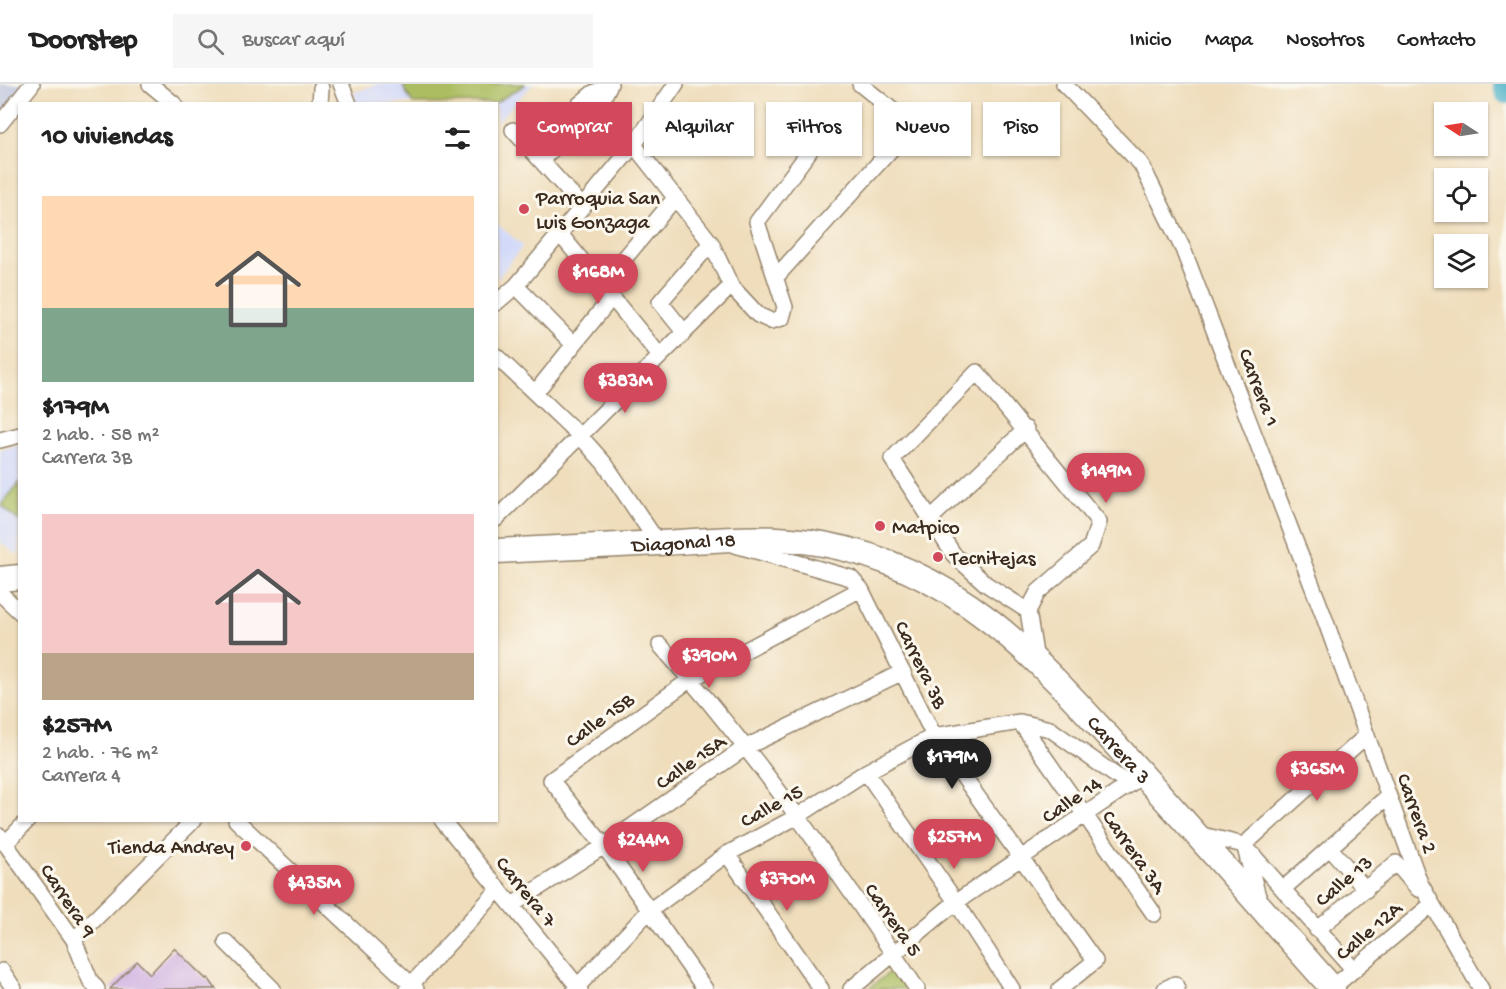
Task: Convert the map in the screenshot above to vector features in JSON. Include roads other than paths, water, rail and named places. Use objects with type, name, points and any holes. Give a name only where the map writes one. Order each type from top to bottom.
[{"type":"main road","name":"Diagonal 18","points":[[498,551],[713,539],[795,540],[870,555]]},
{"type":"main road","name":"Carrera 3","points":[[870,555],[950,591],[995,623],[1036,660],[1136,781],[1196,834],[1333,988]]},
{"type":"main road","points":[[0,579],[18,577]]},
{"type":"street","points":[[22,102],[32,84]]},
{"type":"street","points":[[150,84],[172,102]]},
{"type":"street","points":[[341,84],[347,102]]},
{"type":"street","points":[[498,301],[516,286],[634,145],[675,84]]},
{"type":"street","points":[[776,277],[912,126],[860,84]]},
{"type":"street","name":"Carrera 1","points":[[1064,84],[1141,164],[1183,249],[1367,735]]},
{"type":"street","points":[[606,92],[634,145],[711,243],[731,286],[758,315],[776,322],[782,318],[785,307],[757,222],[806,156]]},
{"type":"street","points":[[582,102],[592,93],[606,92]]},
{"type":"street","points":[[541,160],[606,92]]},
{"type":"street","points":[[0,124],[18,106]]},
{"type":"street","points":[[513,130],[516,133]]},
{"type":"street","points":[[537,156],[583,207]]},
{"type":"street","points":[[603,284],[676,196]]},
{"type":"street","points":[[560,234],[660,356]]},
{"type":"street","points":[[684,332],[660,302],[711,243]]},
{"type":"street","points":[[516,286],[573,344]]},
{"type":"street","points":[[500,510],[580,436],[731,286]]},
{"type":"street","points":[[535,393],[612,297]]},
{"type":"street","points":[[498,358],[580,436],[605,464],[658,543]]},
{"type":"street","points":[[1028,611],[986,584],[954,555],[892,459],[977,372],[1026,429],[1099,522],[1091,546],[1038,592],[1028,611],[1036,660]]},
{"type":"street","points":[[931,518],[1026,429]]},
{"type":"street","points":[[0,440],[18,436]]},
{"type":"street","points":[[713,539],[851,578],[861,589]]},
{"type":"street","name":"Carrera 3B","points":[[861,589],[934,736],[1095,961],[1060,989]]},
{"type":"street","name":"Calle 15B","points":[[604,846],[551,780],[691,680],[861,589]]},
{"type":"street","points":[[0,593],[18,610]]},
{"type":"street","name":"Carrera 5","points":[[660,645],[746,747],[798,816],[917,989]]},
{"type":"street","name":"Calle 15A","points":[[512,905],[604,846],[746,747],[903,672]]},
{"type":"street","points":[[1020,722],[1050,729],[1136,781]]},
{"type":"street","name":"Calle 15","points":[[577,988],[649,911],[727,854],[798,816],[866,772],[934,736],[1020,722]]},
{"type":"street","name":"Carrera 3A","points":[[1020,722],[1154,915]]},
{"type":"street","points":[[1244,845],[1367,735]]},
{"type":"street","name":"Carrera 2","points":[[1367,735],[1388,796],[1431,905]]},
{"type":"street","points":[[866,772],[956,902],[1012,989]]},
{"type":"street","name":"Calle 14","points":[[851,989],[956,902],[1083,814],[1136,781]]},
{"type":"street","name":"Calle 13","points":[[1283,889],[1388,796]]},
{"type":"street","points":[[2,840],[25,822]]},
{"type":"street","points":[[74,940],[192,822]]},
{"type":"street","points":[[238,822],[411,987],[499,889]]},
{"type":"street","name":"Carrera 7","points":[[444,822],[577,988]]},
{"type":"street","points":[[1196,834],[1244,845],[1354,970]]},
{"type":"street","name":"Carrera 9","points":[[2,840],[74,940],[89,986]]},
{"type":"street","points":[[1244,845],[1260,906]]},
{"type":"street","points":[[604,846],[705,989]]},
{"type":"street","points":[[1330,848],[1366,890]]},
{"type":"street","points":[[727,854],[821,989]]},
{"type":"street","name":"Calle 13","points":[[1317,930],[1396,863],[1431,905]]},
{"type":"street","points":[[1431,905],[1481,989]]},
{"type":"street","name":"Calle 12A","points":[[1333,988],[1431,905]]},
{"type":"street","points":[[226,942],[273,989]]},
{"type":"street","points":[[2,971],[14,989]]},
{"type":"waterway","points":[[1503,84],[1506,93]]},
{"type":"place","name":"Parroquia San Luis Gonzaga","points":[[524,209]]},
{"type":"place","name":"Matpico","points":[[880,526]]},
{"type":"place","name":"Tecnitejas","points":[[938,557]]},
{"type":"place","name":"Tienda Andrey","points":[[246,846]]}]
